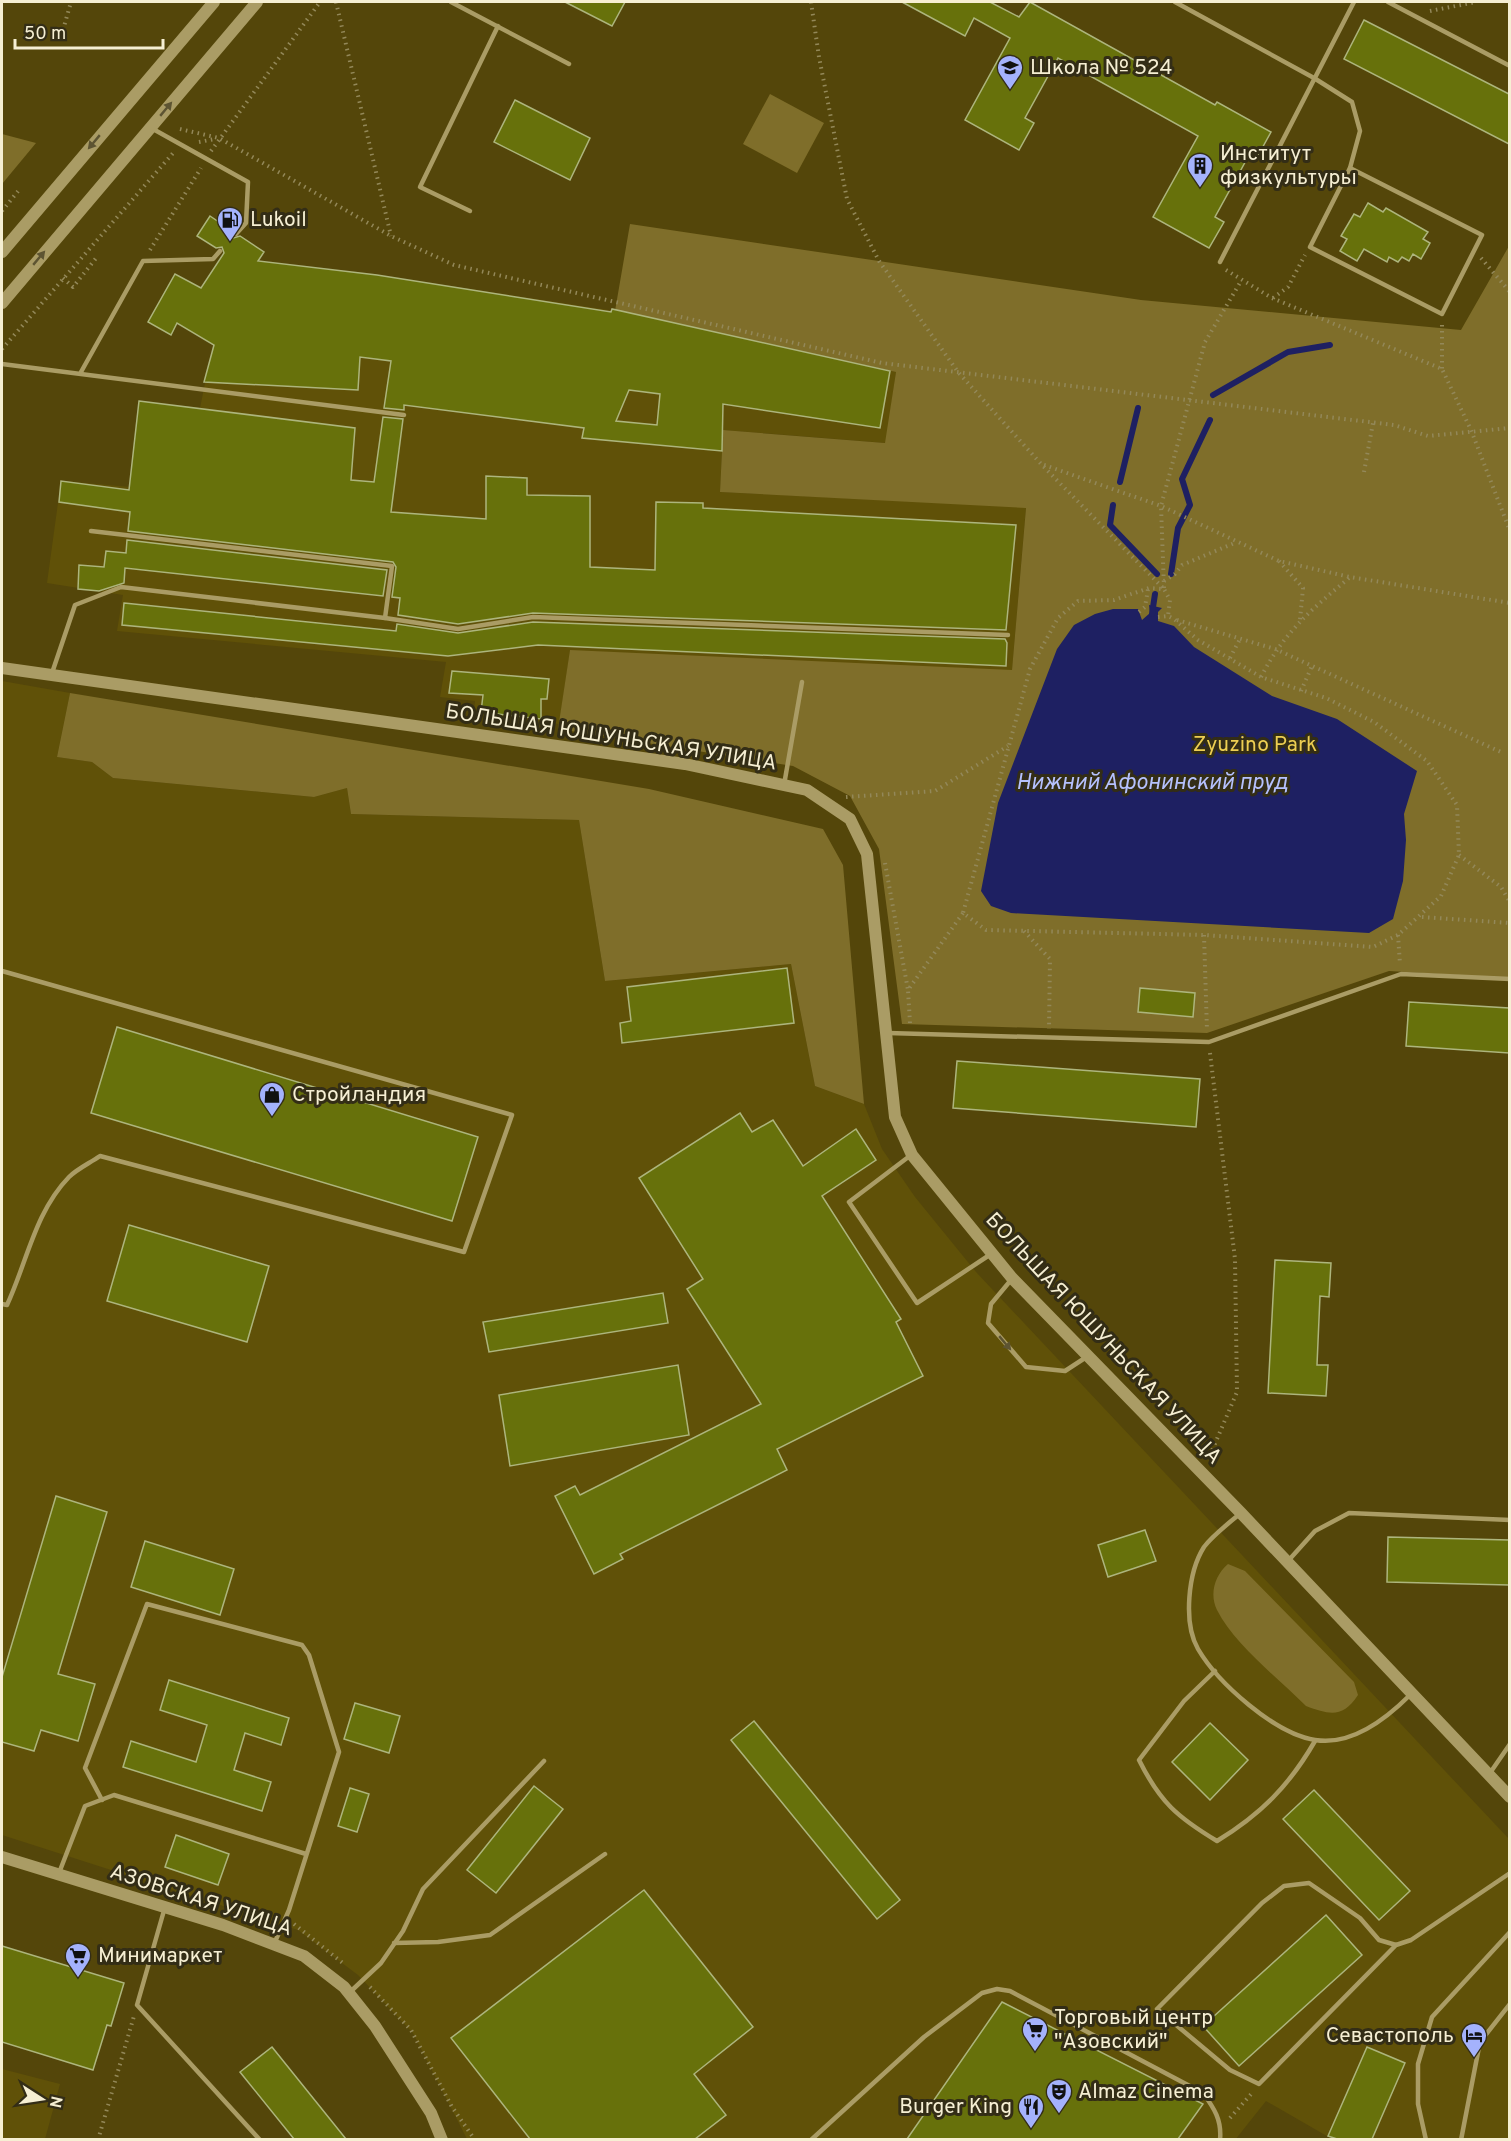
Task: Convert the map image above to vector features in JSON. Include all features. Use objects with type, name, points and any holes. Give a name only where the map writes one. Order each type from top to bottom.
[{"type":"street","points":[[2,252],[214,2]]},
{"type":"street","points":[[2,303],[257,2]]},
{"type":"street","name":"БОЛЬШАЯ ЮШУНЬСКАЯ УЛИЦА","points":[[2,668],[685,765],[807,790],[850,819],[867,854],[896,1117],[912,1155],[1012,1278],[1241,1513],[1410,1695],[1509,1797]]},
{"type":"street","name":"АЗОВСКАЯ УЛИЦА","points":[[2,1857],[165,1907],[304,1956],[349,1993],[375,2026],[431,2113],[442,2139]]},
{"type":"lane","points":[[452,2],[569,64]]},
{"type":"lane","points":[[1175,2],[1314,78],[1352,102],[1360,131],[1350,168],[1310,247],[1442,314],[1482,235],[1350,168]]},
{"type":"lane","points":[[1220,262],[1354,2]]},
{"type":"lane","points":[[1388,2],[1509,66]]},
{"type":"lane","points":[[470,212],[420,187],[498,26]]},
{"type":"lane","points":[[150,127],[248,182],[246,223],[236,234]]},
{"type":"lane","points":[[81,372],[143,261],[213,259],[220,251]]},
{"type":"lane","points":[[2,364],[81,372],[404,415]]},
{"type":"lane","points":[[91,531],[392,566],[385,618]]},
{"type":"lane","points":[[51,675],[75,605],[121,587],[385,618],[458,629],[533,617],[1008,635]]},
{"type":"lane","points":[[784,785],[802,682]]},
{"type":"lane","points":[[2,971],[512,1115],[464,1252],[100,1156],[69,1176],[39,1217],[23,1271],[7,1305],[2,1304]]},
{"type":"lane","points":[[887,1033],[1209,1042],[1401,974],[1509,979]]},
{"type":"lane","points":[[912,1155],[849,1202],[917,1302],[992,1254]]},
{"type":"lane","points":[[1012,1278],[991,1304],[988,1323],[1026,1367],[1065,1371],[1088,1356]]},
{"type":"lane","points":[[1241,1513],[1204,1548],[1189,1588],[1189,1621],[1197,1647],[1215,1671],[1261,1714],[1289,1731],[1315,1741],[1340,1739],[1373,1726],[1394,1712],[1410,1695]]},
{"type":"lane","points":[[1287,1563],[1315,1531],[1349,1513],[1509,1520]]},
{"type":"lane","points":[[102,1800],[85,1768],[147,1604],[302,1644],[309,1655],[339,1752],[289,1910],[274,1944]]},
{"type":"lane","points":[[1215,1671],[1184,1701],[1139,1760],[1155,1791],[1188,1823],[1217,1841],[1249,1821],[1276,1795],[1315,1741]]},
{"type":"lane","points":[[1489,1775],[1509,1743]]},
{"type":"lane","points":[[349,1993],[381,1963],[423,1889],[544,1761]]},
{"type":"lane","points":[[59,1875],[85,1806],[114,1795],[306,1854]]},
{"type":"lane","points":[[394,1943],[438,1942],[490,1935],[605,1854]]},
{"type":"lane","points":[[1396,1945],[1379,1940],[1360,1918],[1309,1883],[1284,1886],[1262,1903],[1157,2009],[1230,2070],[1259,2084],[1396,1945],[1411,1941],[1509,1873]]},
{"type":"lane","points":[[165,1907],[137,2005],[260,2139]]},
{"type":"lane","points":[[1426,2139],[1418,2104],[1418,2064],[1432,2017],[1509,1932]]},
{"type":"lane","points":[[811,2139],[924,2037],[982,1993],[997,1989],[1010,1991],[1203,2093],[1216,2111],[1222,2127],[1220,2139]]},
{"type":"lane","points":[[1461,2139],[1480,2042],[1509,2004]]},
{"type":"path","points":[[63,30],[70,2]]},
{"type":"path","points":[[143,261],[219,138],[320,2]]},
{"type":"path","points":[[336,2],[391,236]]},
{"type":"path","points":[[811,2],[847,199],[879,261],[958,372],[1042,465],[1164,589],[1170,600],[1168,616]]},
{"type":"path","points":[[1413,14],[1476,2]]},
{"type":"path","points":[[179,129],[219,138],[391,236],[454,265],[882,363],[1188,402],[1394,425],[1428,436],[1509,428]]},
{"type":"path","points":[[2,349],[181,144],[219,138]]},
{"type":"path","points":[[2,211],[20,190]]},
{"type":"path","points":[[1272,298],[1288,287],[1310,247]]},
{"type":"path","points":[[1474,250],[1509,292]]},
{"type":"path","points":[[63,278],[73,286],[97,256]]},
{"type":"path","points":[[1220,262],[1241,281],[1272,298],[1442,369]]},
{"type":"path","points":[[1164,589],[1161,506],[1205,342],[1241,281]]},
{"type":"path","points":[[1442,314],[1442,369],[1471,430],[1509,531]]},
{"type":"path","points":[[1364,472],[1373,423]]},
{"type":"path","points":[[1042,465],[1161,506],[1279,561],[1350,577],[1509,603]]},
{"type":"path","points":[[1164,581],[1175,574],[1182,565],[1238,542]]},
{"type":"path","points":[[1279,561],[1303,588],[1299,620]]},
{"type":"path","points":[[1261,677],[1275,649],[1299,620],[1350,577]]},
{"type":"path","points":[[911,1035],[908,990],[963,913],[1030,669],[1058,618],[1078,601],[1114,600],[1149,588],[1164,589]]},
{"type":"path","points":[[1139,612],[1145,607],[1149,588]]},
{"type":"path","points":[[1158,617],[1168,616],[1275,649],[1502,752]]},
{"type":"path","points":[[963,913],[986,930],[1204,935],[1374,947],[1398,935],[1421,917],[1441,896],[1459,855],[1457,805],[1427,761],[1374,722],[1326,698],[1261,677],[1198,640],[1174,619]]},
{"type":"path","points":[[1230,658],[1240,639]]},
{"type":"path","points":[[1301,691],[1312,666]]},
{"type":"path","points":[[846,797],[935,791],[1009,745]]},
{"type":"path","points":[[1459,855],[1501,887],[1509,902]]},
{"type":"path","points":[[1421,917],[1509,923]]},
{"type":"path","points":[[1024,931],[1050,959],[1048,1038]]},
{"type":"path","points":[[1204,935],[1204,1014],[1235,1259],[1237,1392],[1211,1453]]},
{"type":"path","points":[[1398,935],[1401,974]]},
{"type":"path","points":[[98,2139],[137,2005]]},
{"type":"path","points":[[1222,2127],[1259,2084]]},
{"type":"shaded area","points":[[276,263],[377,275],[615,311],[896,372],[886,443],[723,430],[720,492],[1026,507],[1012,671],[570,651],[559,724],[474,715],[475,701],[440,697],[446,662],[117,631],[123,595],[47,583],[61,481],[131,487],[139,401],[200,408],[211,354]]},
{"type":"shaded area","points":[[2,681],[70,693],[57,757],[92,762],[113,778],[314,797],[347,788],[351,814],[579,820],[605,981],[791,964],[815,1086],[864,1104],[882,1149],[915,1197],[976,1272],[1509,1839],[1509,2139],[1332,2139],[1266,2101],[1235,2140],[467,2139],[413,2033],[358,1975],[298,1930],[2,1835]]},
{"type":"shaded area","points":[[2,2069],[60,2084],[45,2139],[2,2139]]},
{"type":"green space","points":[[770,94],[824,123],[797,173],[743,144]]},
{"type":"green space","points":[[2,134],[36,143],[2,184]]},
{"type":"green space","name":"Zyuzino Park","points":[[630,224],[1141,300],[1461,330],[1509,246],[1509,978],[1389,971],[1207,1033],[902,1024],[879,849],[850,796],[793,766],[558,729],[570,650],[1012,670],[1026,508],[720,492],[723,430],[885,443],[896,372],[615,311]]},
{"type":"green space","points":[[70,693],[649,789],[823,829],[843,865],[864,1104],[815,1086],[791,964],[605,981],[579,820],[351,814],[347,788],[314,797],[113,778],[92,762],[57,757]]},
{"type":"green space","points":[[1228,1564],[1245,1571],[1354,1682],[1358,1695],[1347,1708],[1329,1713],[1306,1706],[1235,1636],[1217,1610],[1214,1598],[1217,1579]]},
{"type":"water","name":"Нижний Афонинский пруд","points":[[1149,605],[1162,608],[1158,612],[1158,621],[1174,626],[1194,647],[1272,696],[1337,719],[1417,771],[1404,814],[1406,840],[1403,881],[1393,919],[1369,933],[1011,913],[991,906],[981,891],[998,803],[1057,649],[1074,625],[1095,614],[1113,609],[1138,609],[1142,620],[1150,613]]},
{"type":"building","points":[[565,2],[625,2],[612,26]]},
{"type":"building","points":[[902,2],[990,2],[1019,17],[1030,2],[1215,105],[1217,102],[1271,132],[1255,161],[1248,157],[1215,217],[1224,222],[1209,248],[1153,217],[1198,136],[1058,58],[1025,118],[1034,123],[1019,150],[965,120],[1010,38],[974,18],[965,36]]},
{"type":"building","points":[[1364,20],[1509,94],[1509,144],[1344,59]]},
{"type":"building","points":[[515,100],[590,138],[570,180],[494,142]]},
{"type":"building","points":[[1368,203],[1383,212],[1386,208],[1428,232],[1423,239],[1430,243],[1421,259],[1413,254],[1409,261],[1402,257],[1398,262],[1389,257],[1387,262],[1364,249],[1357,261],[1340,251],[1347,239],[1341,236],[1354,214],[1360,217]]},
{"type":"building","points":[[210,216],[232,231],[233,238],[240,236],[264,252],[258,261],[377,275],[611,312],[612,309],[890,371],[880,428],[723,404],[722,451],[582,438],[584,428],[404,405],[404,410],[384,408],[391,361],[360,357],[358,390],[204,382],[214,345],[177,323],[171,335],[148,322],[175,274],[201,288],[224,253],[222,247],[216,248],[197,236]],"holes":[[[629,390],[660,394],[657,425],[616,421]]]},
{"type":"building","points":[[139,401],[355,428],[351,480],[374,482],[383,417],[403,419],[391,512],[486,519],[486,476],[527,478],[527,495],[590,496],[590,567],[655,570],[656,502],[703,503],[703,508],[1016,525],[1006,630],[533,613],[458,624],[398,615],[400,598],[392,597],[396,567],[393,562],[128,531],[130,512],[59,502],[61,481],[129,490]]},
{"type":"building","points":[[127,540],[387,570],[383,596],[125,568],[124,583],[99,591],[78,589],[79,565],[104,567],[106,551],[126,553]]},
{"type":"building","points":[[124,603],[396,631],[397,624],[458,633],[533,622],[1005,639],[1007,643],[1006,666],[538,645],[448,656],[122,625]]},
{"type":"building","points":[[452,671],[549,679],[547,699],[541,699],[541,719],[481,712],[483,695],[449,693]]},
{"type":"building","points":[[787,968],[794,1023],[622,1043],[620,1023],[631,1021],[627,987]]},
{"type":"building","points":[[1140,988],[1195,993],[1193,1017],[1138,1012]]},
{"type":"building","points":[[1409,1002],[1509,1008],[1509,1053],[1406,1046]]},
{"type":"building","points":[[117,1027],[478,1137],[452,1221],[91,1113]]},
{"type":"building","points":[[957,1061],[1200,1079],[1196,1127],[953,1108]]},
{"type":"building","points":[[740,1113],[752,1132],[773,1120],[803,1166],[856,1129],[876,1160],[822,1196],[901,1319],[896,1322],[923,1376],[777,1449],[787,1470],[620,1554],[623,1559],[594,1574],[555,1496],[575,1486],[580,1495],[761,1404],[687,1289],[703,1279],[639,1178]]},
{"type":"building","points":[[129,1225],[269,1266],[247,1342],[107,1301]]},
{"type":"building","points":[[1275,1260],[1331,1263],[1329,1297],[1320,1296],[1317,1365],[1328,1365],[1326,1396],[1268,1393]]},
{"type":"building","points":[[663,1293],[668,1323],[489,1352],[483,1322]]},
{"type":"building","points":[[678,1365],[689,1435],[510,1466],[499,1395]]},
{"type":"building","points":[[56,1496],[107,1512],[58,1674],[95,1684],[78,1741],[41,1730],[34,1751],[2,1742],[2,1677]]},
{"type":"building","points":[[1145,1530],[1156,1561],[1108,1577],[1098,1545]]},
{"type":"building","points":[[1388,1537],[1509,1540],[1509,1585],[1387,1582]]},
{"type":"building","points":[[145,1541],[234,1569],[220,1615],[131,1587]]},
{"type":"building","points":[[169,1680],[289,1718],[281,1745],[245,1733],[234,1770],[271,1782],[262,1811],[123,1767],[131,1741],[196,1762],[207,1725],[160,1710]]},
{"type":"building","points":[[355,1703],[400,1716],[389,1753],[344,1739]]},
{"type":"building","points":[[754,1721],[900,1900],[877,1919],[731,1740]]},
{"type":"building","points":[[1210,1723],[1248,1760],[1210,1800],[1172,1762]]},
{"type":"building","points":[[534,1786],[563,1809],[496,1893],[467,1870]]},
{"type":"building","points":[[350,1788],[369,1794],[357,1832],[338,1826]]},
{"type":"building","points":[[1314,1790],[1410,1891],[1379,1920],[1283,1819]]},
{"type":"building","points":[[176,1835],[229,1854],[218,1885],[165,1867]]},
{"type":"building","points":[[644,1890],[753,2027],[694,2074],[726,2115],[695,2139],[530,2139],[451,2038]]},
{"type":"building","points":[[1326,1915],[1362,1955],[1239,2066],[1203,2026]]},
{"type":"building","points":[[2,1946],[124,1983],[111,2026],[107,2025],[93,2070],[2,2042]]},
{"type":"building","name":"Торговый центр \"Азовский\"","points":[[1002,2002],[1203,2104],[1178,2139],[907,2139]]},
{"type":"building","points":[[272,2047],[346,2139],[294,2139],[240,2072]]},
{"type":"building","points":[[1367,2047],[1405,2063],[1372,2139],[1337,2139],[1328,2136]]},
{"type":"waterway","points":[[1213,395],[1288,352],[1330,345]]},
{"type":"waterway","points":[[1120,482],[1138,408]]},
{"type":"waterway","points":[[1171,574],[1178,528],[1190,505],[1182,479],[1210,420]]},
{"type":"waterway","points":[[1113,505],[1110,525],[1157,574]]},
{"type":"waterway","points":[[1152,614],[1155,594]]},
{"type":"place","name":"Школа № 524","points":[[1010,91]]},
{"type":"place","name":"Институт физкультуры","points":[[1200,189]]},
{"type":"place","name":"Lukoil","points":[[230,243]]},
{"type":"place","name":"Стройландия","points":[[272,1118]]},
{"type":"place","name":"Минимаркет","points":[[78,1979]]},
{"type":"place","name":"Торговый центр \"Азовский\"","points":[[1035,2053]]},
{"type":"place","name":"Севастополь","points":[[1474,2059]]},
{"type":"place","name":"Almaz Cinema","points":[[1059,2115]]},
{"type":"place","name":"Burger King","points":[[1031,2130]]}]
